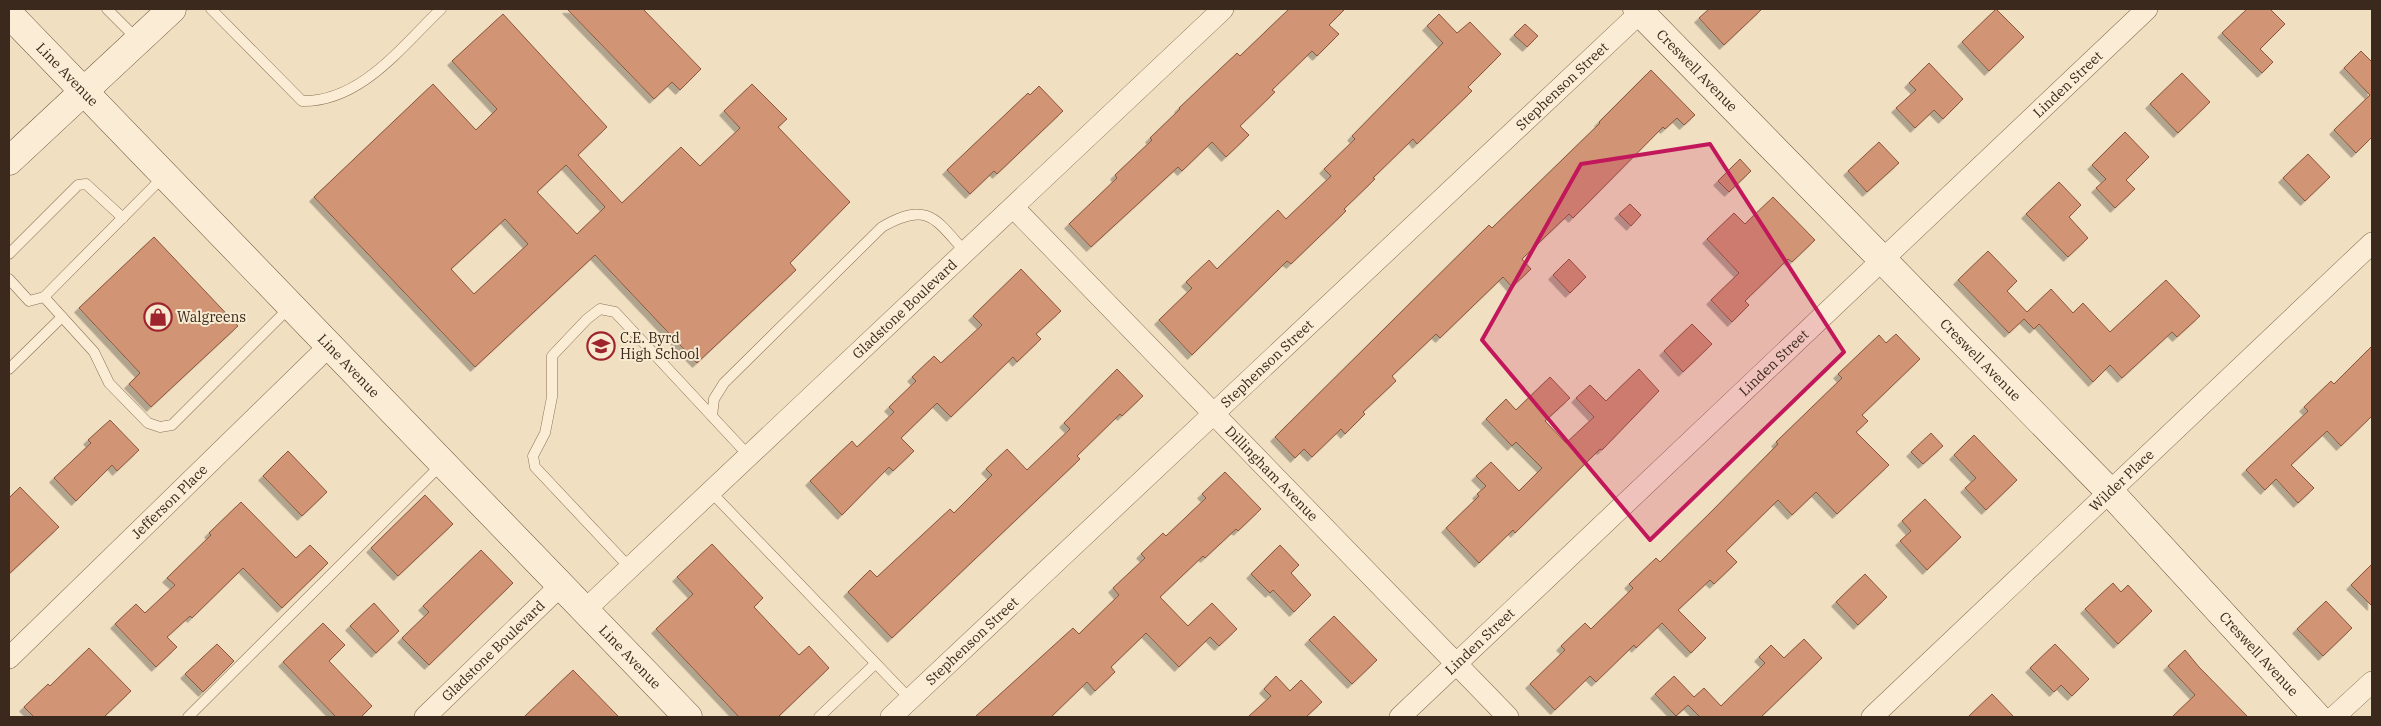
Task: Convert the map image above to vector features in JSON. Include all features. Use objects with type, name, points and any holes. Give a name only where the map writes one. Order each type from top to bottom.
[{"type":"main road","points":[[9,161],[172,9]]},
{"type":"main road","name":"Creswell Avenue","points":[[1640,10],[2110,492],[2317,717]]},
{"type":"main road","name":"Line Avenue","points":[[15,16],[83,91],[290,307],[688,717]]},
{"type":"street","name":"Gladstone Boulevard","points":[[585,610],[1014,208],[1223,9]]},
{"type":"street","name":"Linden Street","points":[[1400,717],[2148,9]]},
{"type":"street","name":"Stephenson Street","points":[[891,717],[1640,10]]},
{"type":"street","name":"Dillingham Avenue","points":[[1014,208],[1508,717]]},
{"type":"street","name":"Wilder Place","points":[[1872,717],[2372,243]]},
{"type":"street","name":"Jefferson Place","points":[[9,658],[329,346]]},
{"type":"street","name":"Gladstone Boulevard","points":[[425,717],[561,586]]},
{"type":"street","points":[[2334,717],[2372,682]]},
{"type":"lane","points":[[107,9],[138,40]]},
{"type":"lane","points":[[211,9],[302,101],[320,102],[369,79],[441,9]]},
{"type":"lane","points":[[9,279],[29,301],[44,297],[164,175]]},
{"type":"lane","points":[[9,254],[78,185],[86,184],[123,218]]},
{"type":"lane","points":[[712,416],[714,399],[724,383],[882,227],[899,218],[919,213],[936,219],[966,253]]},
{"type":"lane","points":[[44,297],[94,352],[109,383],[148,423],[160,427],[172,425],[290,307]]},
{"type":"lane","points":[[630,568],[535,467],[533,456],[545,433],[552,397],[552,356],[587,319],[600,309],[614,312],[749,456]]},
{"type":"lane","points":[[9,369],[62,317]]},
{"type":"lane","points":[[188,717],[443,464]]},
{"type":"lane","points":[[711,492],[910,699]]},
{"type":"lane","points":[[819,717],[875,664]]},
{"type":"highlighted area","points":[[1710,144],[1844,352],[1650,540],[1482,340],[1581,164]]},
{"type":"building","points":[[567,9],[643,9],[701,69],[680,90],[672,82],[654,99]]},
{"type":"building","points":[[1289,9],[1345,9],[1329,25],[1339,34],[1317,56],[1312,51],[1272,90],[1275,92],[1240,126],[1249,135],[1226,157],[1212,142],[1182,171],[1178,167],[1091,247],[1069,224],[1117,178],[1115,175],[1152,140],[1150,138],[1179,108],[1237,53],[1240,56]]},
{"type":"building","points":[[1709,9],[1762,9],[1724,45],[1699,18]]},
{"type":"building","points":[[1996,9],[2024,37],[1989,71],[1962,42]]},
{"type":"building","points":[[2247,9],[2270,9],[2285,24],[2260,49],[2273,62],[2262,73],[2222,33]]},
{"type":"building","points":[[503,14],[607,127],[578,155],[622,203],[681,147],[700,166],[740,128],[724,111],[752,84],[787,119],[778,127],[850,202],[790,263],[796,270],[697,363],[595,255],[475,367],[314,197],[433,84],[476,130],[497,109],[452,61]],"holes":[[[566,165],[605,207],[577,234],[537,192]],[[505,219],[528,244],[474,294],[451,269]]]},
{"type":"building","points":[[1439,14],[1457,33],[1470,22],[1501,54],[1468,87],[1472,91],[1417,144],[1413,139],[1344,209],[1346,211],[1291,264],[1287,261],[1192,355],[1159,320],[1192,288],[1186,282],[1209,260],[1217,269],[1278,210],[1286,219],[1331,176],[1324,169],[1355,139],[1352,136],[1443,43],[1427,26]]},
{"type":"building","points":[[1525,24],[1538,36],[1527,47],[1514,35]]},
{"type":"building","points":[[2361,51],[2372,62],[2372,137],[2356,153],[2334,130],[2370,95],[2344,68]]},
{"type":"building","points":[[1929,63],[1963,99],[1943,119],[1934,110],[1915,128],[1896,108],[1916,90],[1909,83]]},
{"type":"building","points":[[1651,70],[1695,115],[1684,125],[1677,118],[1665,129],[1663,127],[1573,218],[1569,214],[1522,259],[1531,269],[1512,287],[1503,277],[1440,338],[1436,334],[1392,376],[1396,381],[1363,412],[1365,414],[1345,434],[1341,429],[1312,457],[1304,449],[1295,458],[1275,437],[1489,225],[1492,228],[1600,123]]},
{"type":"building","points":[[2182,73],[2210,102],[2178,133],[2150,104]]},
{"type":"building","points":[[1039,86],[1063,111],[997,174],[994,171],[970,194],[947,170],[1028,93],[1030,95]]},
{"type":"building","points":[[2125,132],[2149,157],[2126,180],[2135,189],[2115,208],[2096,188],[2106,179],[2092,165]]},
{"type":"building","points":[[1879,142],[1899,163],[1867,192],[1848,171]]},
{"type":"building","points":[[2308,154],[2330,177],[2305,201],[2283,178]]},
{"type":"building","points":[[1740,159],[1751,171],[1729,192],[1718,181]]},
{"type":"building","points":[[2059,182],[2081,205],[2069,217],[2088,238],[2068,257],[2026,214]]},
{"type":"building","points":[[1773,197],[1815,240],[1792,262],[1788,259],[1745,301],[1749,305],[1732,322],[1711,300],[1739,273],[1707,239],[1734,213],[1745,224]]},
{"type":"building","points":[[1630,204],[1641,215],[1631,226],[1619,214]]},
{"type":"building","name":"Walgreens","points":[[154,237],[238,326],[151,407],[129,384],[140,373],[79,308]]},
{"type":"building","points":[[1988,251],[2017,281],[2007,291],[2027,312],[2051,289],[2073,313],[2083,303],[2110,332],[2166,280],[2200,316],[2177,337],[2172,332],[2122,378],[2110,365],[2093,382],[2039,324],[2034,329],[2024,319],[2009,333],[1958,280]]},
{"type":"building","points":[[1569,259],[1586,277],[1570,293],[1553,275]]},
{"type":"building","points":[[1021,269],[1061,311],[1036,334],[1041,339],[1017,362],[1013,357],[951,417],[937,403],[901,438],[914,451],[893,471],[889,467],[842,515],[810,481],[852,441],[857,447],[894,412],[889,407],[916,381],[912,377],[934,356],[941,363],[982,325],[973,316]]},
{"type":"building","points":[[1692,324],[1712,344],[1683,372],[1664,351]]},
{"type":"building","points":[[1896,334],[1920,359],[1862,415],[1868,421],[1856,432],[1889,465],[1837,514],[1816,492],[1792,515],[1778,500],[1726,551],[1737,562],[1714,584],[1710,580],[1678,610],[1706,638],[1691,653],[1662,623],[1636,648],[1634,645],[1596,682],[1590,676],[1555,710],[1530,684],[1565,650],[1561,646],[1585,623],[1591,629],[1633,588],[1629,584],[1656,558],[1660,562],[1778,444],[1776,442],[1842,378],[1838,374],[1879,335],[1886,343]]},
{"type":"building","points":[[2372,346],[2372,416],[2341,446],[2327,431],[2291,465],[2314,488],[2298,503],[2276,479],[2265,490],[2246,470],[2308,411],[2304,407],[2331,381],[2334,384]]},
{"type":"building","points":[[1117,369],[1143,396],[1122,416],[1120,414],[1077,456],[1080,459],[892,638],[848,592],[870,570],[877,577],[950,509],[954,513],[992,475],[986,469],[1007,449],[1027,470],[1070,429],[1064,423]]},
{"type":"building","points":[[1639,369],[1659,391],[1602,450],[1600,449],[1515,533],[1513,530],[1479,563],[1446,528],[1479,496],[1477,494],[1486,486],[1476,476],[1491,462],[1519,491],[1542,468],[1516,442],[1512,446],[1486,419],[1506,399],[1516,410],[1550,377],[1570,398],[1545,421],[1566,443],[1594,417],[1576,398],[1590,385],[1606,401]]},
{"type":"building","points":[[110,420],[139,450],[117,471],[112,465],[76,501],[54,478],[91,443],[88,440]]},
{"type":"building","points":[[1931,433],[1943,446],[1923,464],[1911,452]]},
{"type":"building","points":[[1974,435],[2017,480],[1986,510],[1965,488],[1976,478],[1954,455]]},
{"type":"building","points":[[288,451],[327,492],[302,516],[263,476]]},
{"type":"building","points":[[1225,472],[1261,509],[1205,558],[1203,556],[1160,597],[1188,626],[1212,603],[1237,629],[1219,646],[1210,637],[1179,667],[1146,633],[1111,667],[1115,672],[1095,691],[1087,682],[1051,717],[975,717],[1073,628],[1079,634],[1119,595],[1113,588],[1145,558],[1141,554],[1163,533],[1166,536],[1206,498],[1202,494]]},
{"type":"building","points":[[20,487],[59,527],[9,574],[9,498]]},
{"type":"building","points":[[425,495],[453,524],[398,576],[371,548]]},
{"type":"building","points":[[1925,499],[1961,537],[1927,570],[1900,541],[1911,531],[1902,521]]},
{"type":"building","points":[[241,502],[296,558],[310,545],[328,563],[282,608],[243,568],[192,618],[190,616],[167,637],[177,647],[156,667],[115,624],[136,604],[145,613],[175,585],[167,578],[211,535],[209,533]]},
{"type":"building","points":[[712,544],[763,598],[754,607],[799,655],[809,646],[829,668],[778,717],[739,717],[656,629],[693,594],[677,577]]},
{"type":"building","points":[[1280,545],[1299,565],[1291,573],[1311,595],[1294,612],[1273,590],[1270,593],[1251,574]]},
{"type":"building","points":[[481,550],[513,583],[429,665],[402,638],[429,612],[423,606]]},
{"type":"building","points":[[2372,564],[2372,606],[2351,585]]},
{"type":"building","points":[[1865,574],[1887,597],[1858,625],[1836,602]]},
{"type":"building","points":[[2113,583],[2121,592],[2128,585],[2152,611],[2118,644],[2085,609]]},
{"type":"building","points":[[2326,601],[2352,628],[2323,656],[2297,629]]},
{"type":"building","points":[[374,603],[399,631],[376,653],[350,626]]},
{"type":"building","points":[[1334,616],[1377,660],[1352,684],[1309,640]]},
{"type":"building","points":[[323,623],[345,645],[329,661],[372,706],[361,717],[336,717],[283,662]]},
{"type":"building","points":[[1804,639],[1822,658],[1761,717],[1700,717],[1688,705],[1676,716],[1655,694],[1674,676],[1694,697],[1704,688],[1721,706],[1765,663],[1759,657],[1771,645],[1784,658]]},
{"type":"building","points":[[217,644],[234,661],[203,692],[185,674]]},
{"type":"building","points":[[2055,644],[2089,679],[2072,696],[2061,685],[2054,692],[2030,668]]},
{"type":"building","points":[[89,648],[131,691],[104,717],[34,717],[24,707],[48,684],[50,686]]},
{"type":"building","points":[[2185,650],[2248,717],[2172,717],[2195,695],[2168,666]]},
{"type":"building","points":[[573,670],[619,717],[524,717]]},
{"type":"building","points":[[1276,676],[1290,691],[1301,680],[1322,702],[1306,717],[1248,717],[1271,696],[1264,689]]},
{"type":"building","points":[[1992,694],[2014,717],[1968,717]]},
{"type":"place","name":"Walgreens","points":[[158,317]]},
{"type":"place","name":"C.E. Byrd High School","points":[[601,346]]}]
